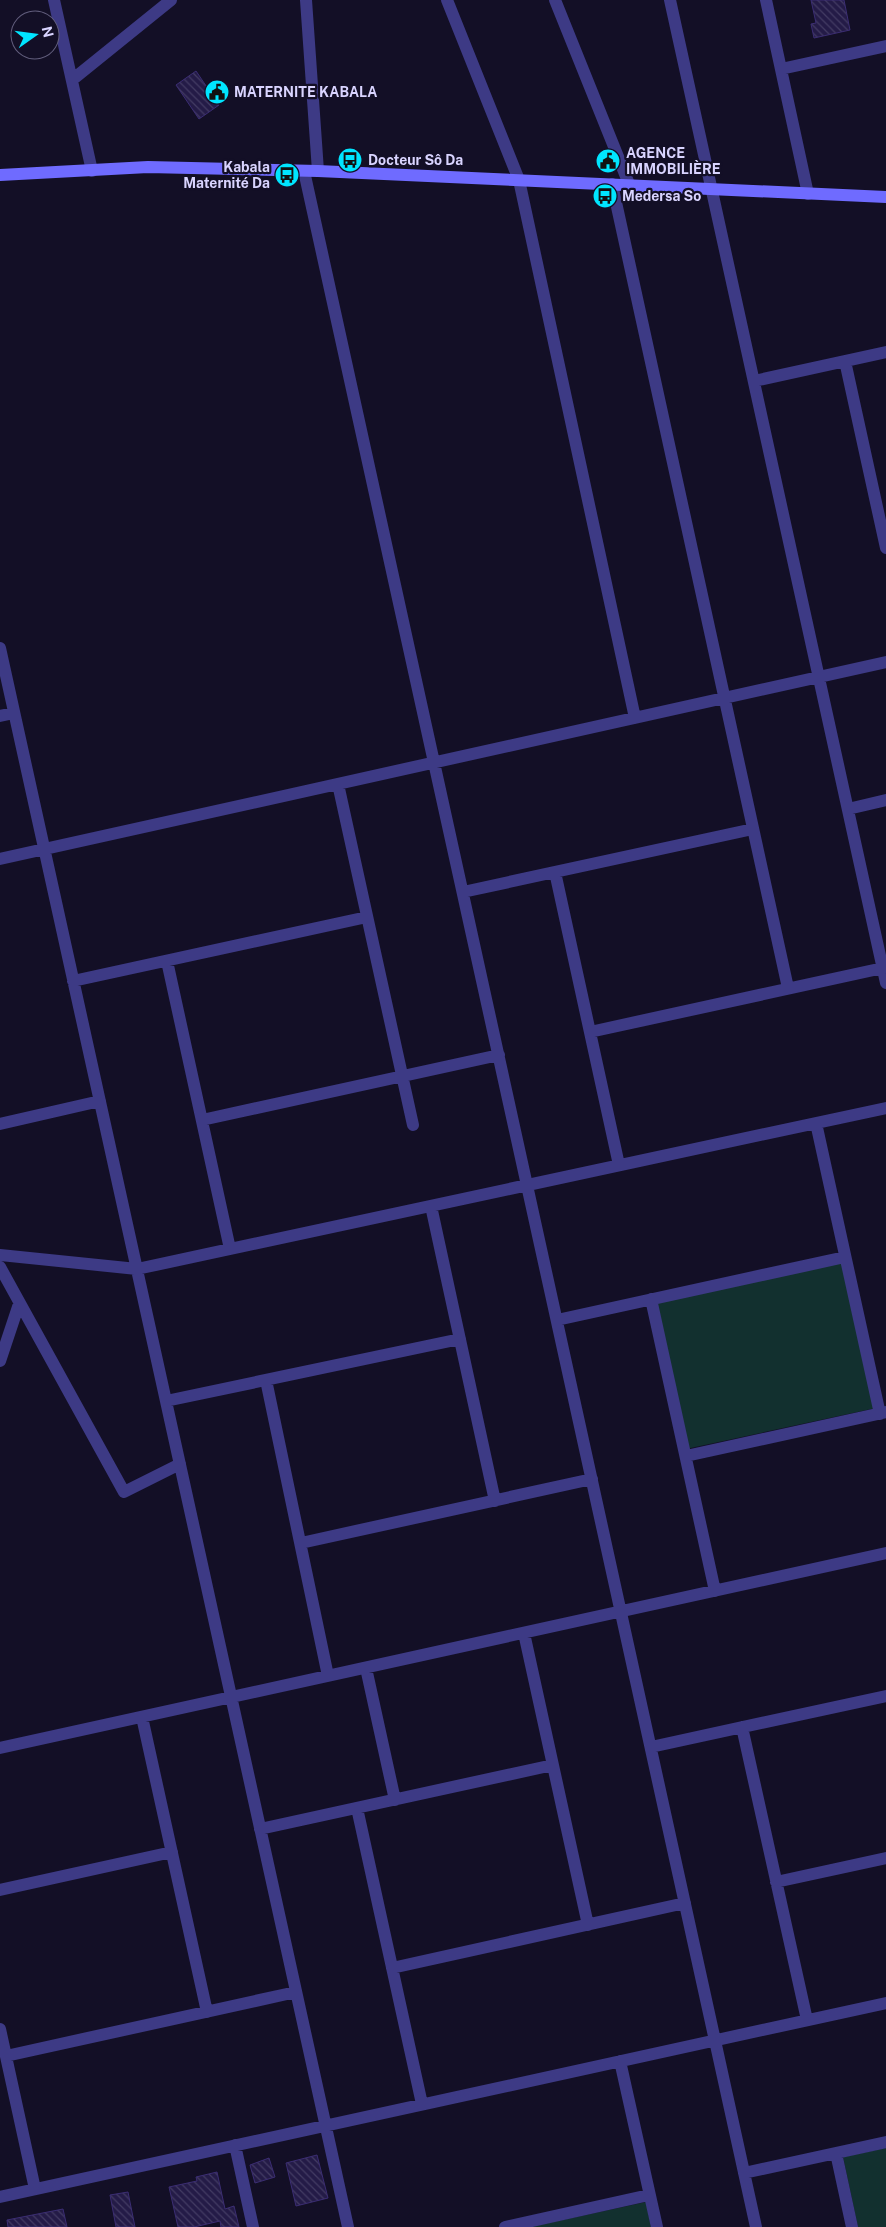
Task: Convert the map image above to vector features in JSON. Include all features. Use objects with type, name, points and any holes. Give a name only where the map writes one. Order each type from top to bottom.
[{"type":"main road","points":[[0,174],[148,167],[318,171],[629,184],[712,190],[886,196]]},
{"type":"street","points":[[54,0],[92,171]]},
{"type":"street","points":[[72,80],[170,0]]},
{"type":"street","points":[[306,0],[318,171]]},
{"type":"street","points":[[447,0],[519,180],[635,718]]},
{"type":"street","points":[[555,0],[629,184]]},
{"type":"street","points":[[670,0],[886,983]]},
{"type":"street","points":[[766,0],[808,194]]},
{"type":"street","points":[[781,69],[886,46]]},
{"type":"street","points":[[304,171],[756,2227]]},
{"type":"street","points":[[612,184],[788,988]]},
{"type":"street","points":[[754,381],[886,352]]},
{"type":"street","points":[[845,361],[883,521],[886,548]]},
{"type":"street","points":[[0,648],[348,2227]]},
{"type":"street","points":[[0,859],[886,662]]},
{"type":"street","points":[[0,716],[14,713]]},
{"type":"street","points":[[338,784],[413,1125]]},
{"type":"street","points":[[848,809],[886,800]]},
{"type":"street","points":[[463,892],[753,828]]},
{"type":"street","points":[[555,872],[619,1166]]},
{"type":"street","points":[[73,981],[367,917]]},
{"type":"street","points":[[167,961],[230,1249]]},
{"type":"street","points":[[590,1032],[883,968]]},
{"type":"street","points":[[202,1120],[499,1055]]},
{"type":"street","points":[[0,1124],[100,1101]]},
{"type":"street","points":[[0,1255],[137,1269],[886,1108]]},
{"type":"street","points":[[686,1456],[883,1413],[845,1257],[816,1123]]},
{"type":"street","points":[[431,1206],[495,1500]]},
{"type":"street","points":[[557,1320],[845,1257]]},
{"type":"street","points":[[0,1267],[124,1492],[180,1464]]},
{"type":"street","points":[[651,1299],[715,1591]]},
{"type":"street","points":[[0,1361],[19,1304]]},
{"type":"street","points":[[166,1401],[460,1339]]},
{"type":"street","points":[[266,1380],[328,1676]]},
{"type":"street","points":[[300,1543],[592,1479]]},
{"type":"street","points":[[0,1748],[886,1553]]},
{"type":"street","points":[[524,1633],[588,1925]]},
{"type":"street","points":[[366,1668],[394,1800]]},
{"type":"street","points":[[651,1747],[886,1696]]},
{"type":"street","points":[[142,1717],[207,2012]]},
{"type":"street","points":[[742,1727],[807,2020]]},
{"type":"street","points":[[260,1829],[553,1765]]},
{"type":"street","points":[[356,1808],[422,2104]]},
{"type":"street","points":[[0,1890],[172,1852]]},
{"type":"street","points":[[776,1882],[886,1858]]},
{"type":"street","points":[[392,1968],[685,1903]]},
{"type":"street","points":[[6,2056],[296,1992]]},
{"type":"street","points":[[0,2197],[886,2003]]},
{"type":"street","points":[[0,2029],[35,2189]]},
{"type":"street","points":[[620,2061],[657,2227]]},
{"type":"street","points":[[744,2173],[886,2142]]},
{"type":"street","points":[[235,2145],[253,2227]]},
{"type":"street","points":[[836,2153],[852,2227]]},
{"type":"street","points":[[505,2227],[650,2195]]},
{"type":"green space","points":[[844,1262],[876,1408],[686,1449],[654,1304]]},
{"type":"green space","points":[[886,2148],[886,2227],[858,2227],[843,2157]]},
{"type":"green space","points":[[646,2202],[651,2227],[530,2227]]},
{"type":"building","points":[[811,0],[844,0],[850,30],[814,38],[811,24],[816,23]]},
{"type":"building","points":[[196,71],[219,105],[199,119],[176,85]]},
{"type":"building","points":[[317,2155],[328,2198],[296,2206],[286,2163]]},
{"type":"building","points":[[269,2158],[275,2177],[255,2183],[250,2165]]},
{"type":"building","points":[[217,2172],[225,2209],[234,2206],[239,2227],[221,2227],[220,2221],[194,2227],[178,2227],[169,2187],[197,2181],[196,2177]]},
{"type":"building","points":[[128,2192],[135,2227],[116,2227],[110,2195]]},
{"type":"building","points":[[63,2209],[67,2227],[8,2227],[7,2220]]},
{"type":"place","name":"MATERNITE KABALA","points":[[217,92]]},
{"type":"place","name":"Docteur Sô Da","points":[[350,160]]},
{"type":"place","name":"AGENCE IMMOBILIÈRE","points":[[608,161]]},
{"type":"place","name":"Kabala Maternité Da","points":[[287,175]]},
{"type":"place","name":"Medersa So","points":[[605,196]]}]
